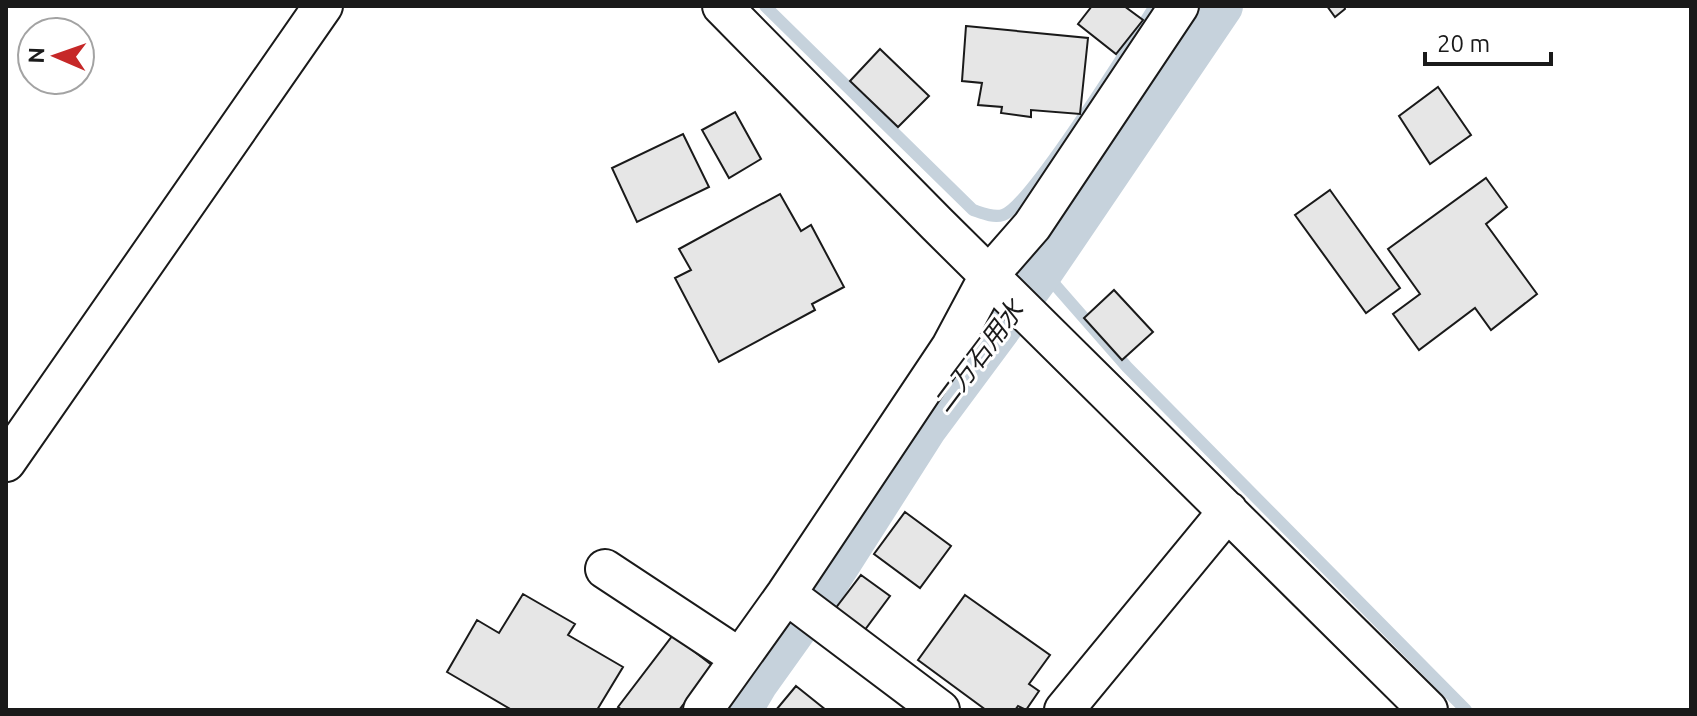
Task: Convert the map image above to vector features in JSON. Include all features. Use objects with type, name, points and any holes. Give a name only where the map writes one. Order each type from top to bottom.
[{"type":"street","points":[[6,462],[323,6]]},
{"type":"street","points":[[722,6],[926,213],[1428,710]]},
{"type":"street","points":[[703,710],[786,594],[951,347],[990,274],[1032,226],[1179,6]]},
{"type":"street","points":[[1064,710],[1228,511]]},
{"type":"street","points":[[605,569],[740,658]]},
{"type":"street","points":[[786,594],[940,710]]},
{"type":"building","points":[[1092,6],[1124,6],[1143,20],[1116,54],[1078,24]]},
{"type":"building","points":[[1327,6],[1344,6],[1345,9],[1335,17]]},
{"type":"building","points":[[966,26],[1088,38],[1080,114],[1031,110],[1031,117],[1001,113],[1002,107],[978,105],[982,83],[962,81]]},
{"type":"building","points":[[880,49],[929,96],[898,127],[850,81]]},
{"type":"building","points":[[1438,87],[1471,135],[1430,164],[1399,116]]},
{"type":"building","points":[[735,112],[761,159],[729,178],[702,130]]},
{"type":"building","points":[[683,134],[709,187],[637,222],[612,168]]},
{"type":"building","points":[[1486,178],[1507,207],[1486,224],[1537,294],[1491,330],[1475,308],[1419,350],[1393,314],[1420,294],[1388,249]]},
{"type":"building","points":[[1330,190],[1400,288],[1366,313],[1295,215]]},
{"type":"building","points":[[780,194],[801,231],[811,225],[844,287],[812,304],[815,310],[719,362],[675,278],[691,270],[679,249]]},
{"type":"building","points":[[1114,290],[1153,332],[1122,360],[1084,318]]},
{"type":"building","points":[[905,512],[951,546],[920,588],[874,554]]},
{"type":"building","points":[[861,575],[890,596],[864,631],[835,609]]},
{"type":"building","points":[[523,594],[575,624],[568,635],[623,667],[597,710],[512,710],[447,672],[477,620],[499,633]]},
{"type":"building","points":[[965,595],[1050,655],[1029,684],[1039,691],[1026,710],[1018,706],[1015,710],[986,710],[918,660]]},
{"type":"building","points":[[673,635],[713,666],[679,710],[622,710],[618,707]]},
{"type":"building","points":[[796,686],[826,710],[776,710]]},
{"type":"waterway","points":[[765,6],[973,210],[995,216],[1003,215],[1017,205],[1058,154],[1155,6]]},
{"type":"waterway","name":"二万石用水","points":[[740,710],[816,599],[925,428],[1042,270],[1221,6]]},
{"type":"waterway","points":[[1042,270],[1127,367],[1466,710]]}]
